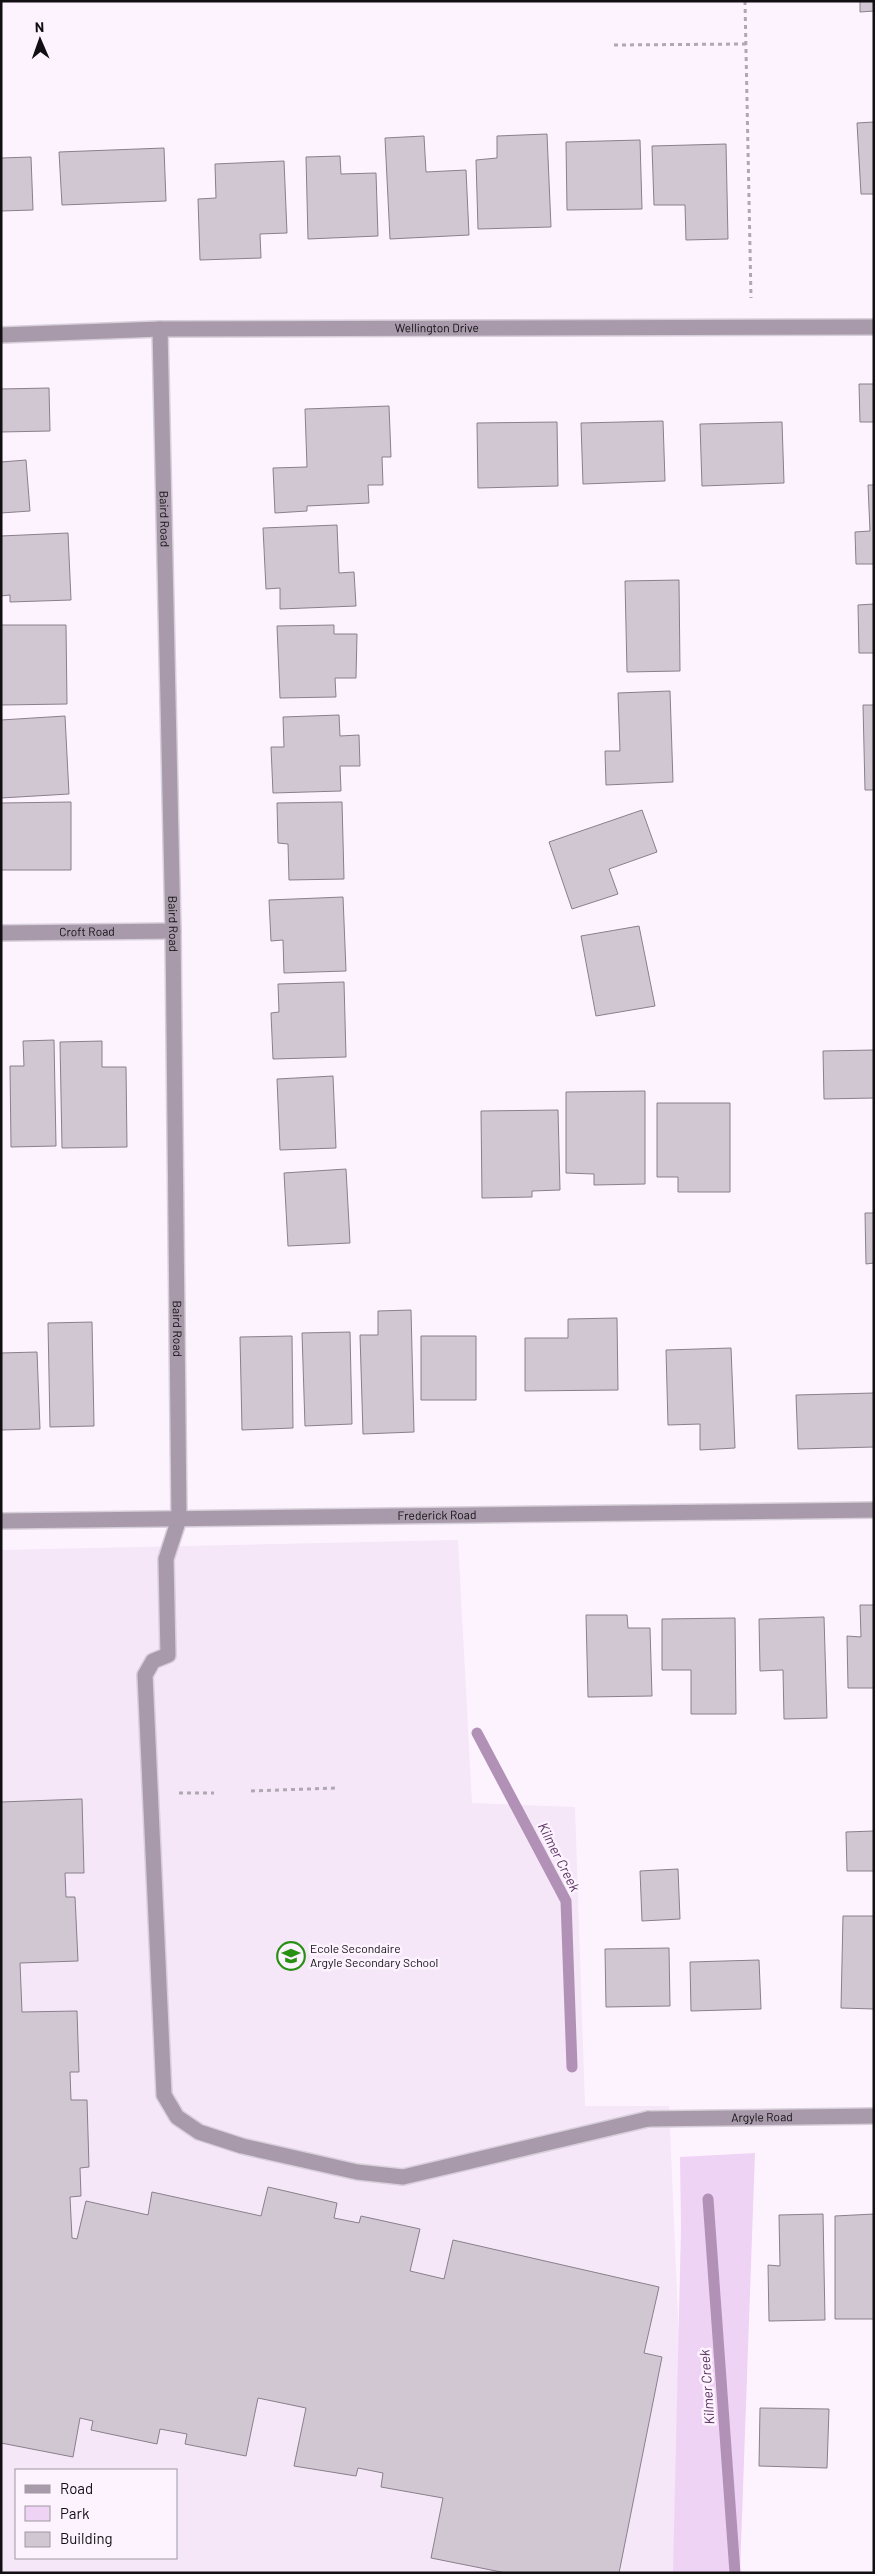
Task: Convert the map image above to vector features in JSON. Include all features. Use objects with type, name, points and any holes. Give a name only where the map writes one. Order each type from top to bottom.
[{"type":"street","name":"Wellington Drive","points":[[1,334],[160,329],[752,329],[874,327]]},
{"type":"street","name":"Baird Road","points":[[160,329],[173,931],[178,1519],[166,1559],[168,1655]]},
{"type":"street","name":"Croft Road","points":[[1,933],[173,931]]},
{"type":"street","name":"Frederick Road","points":[[1,1521],[874,1510]]},
{"type":"street","name":"Argyle Road","points":[[168,1655],[153,1661],[145,1675],[164,2095],[177,2117],[199,2132],[242,2146],[357,2172],[403,2176],[648,2119],[874,2116]]},
{"type":"path","points":[[745,1],[752,329]]},
{"type":"path","points":[[614,45],[746,44]]},
{"type":"path","points":[[251,1792],[336,1788]]},
{"type":"path","points":[[175,1794],[214,1793]]},
{"type":"shaded area","name":"Ecole Secondaire Argyle Secondary School","points":[[458,1540],[472,1803],[575,1807],[585,2106],[669,2106],[689,2573],[1,2573],[1,1550]]},
{"type":"green space","points":[[755,2153],[740,2573],[673,2573],[681,2228],[680,2157]]},
{"type":"building","points":[[860,1],[874,1],[874,11],[860,12]]},
{"type":"building","points":[[874,122],[874,194],[861,194],[857,123]]},
{"type":"building","points":[[547,134],[551,227],[478,229],[476,160],[497,158],[497,136]]},
{"type":"building","points":[[424,136],[426,172],[466,170],[469,235],[390,239],[385,138]]},
{"type":"building","points":[[640,140],[642,209],[567,210],[566,142]]},
{"type":"building","points":[[726,144],[728,239],[686,240],[685,205],[654,205],[652,146]]},
{"type":"building","points":[[164,148],[166,201],[62,205],[59,152]]},
{"type":"building","points":[[340,156],[341,174],[376,173],[378,236],[308,239],[306,157]]},
{"type":"building","points":[[31,157],[33,210],[1,211],[1,158]]},
{"type":"building","points":[[284,161],[287,233],[260,234],[261,258],[200,260],[198,199],[216,198],[215,164]]},
{"type":"building","points":[[859,384],[874,384],[874,422],[860,422]]},
{"type":"building","points":[[49,388],[50,431],[1,432],[1,389]]},
{"type":"building","points":[[389,406],[391,457],[382,457],[383,485],[368,485],[369,503],[307,506],[307,511],[275,513],[273,468],[307,467],[305,409]]},
{"type":"building","points":[[663,421],[665,481],[583,484],[581,423]]},
{"type":"building","points":[[557,422],[558,486],[478,488],[477,423]]},
{"type":"building","points":[[782,422],[784,483],[702,486],[700,424]]},
{"type":"building","points":[[26,460],[30,511],[1,513],[1,462]]},
{"type":"building","points":[[868,485],[874,485],[874,564],[856,564],[855,532],[870,531]]},
{"type":"building","points":[[337,525],[339,573],[354,572],[356,606],[280,609],[280,588],[266,589],[263,528]]},
{"type":"building","points":[[68,533],[71,600],[10,602],[10,595],[1,596],[1,536]]},
{"type":"building","points":[[679,580],[680,671],[627,672],[625,581]]},
{"type":"building","points":[[874,604],[874,653],[859,653],[858,605]]},
{"type":"building","points":[[1,625],[66,625],[67,704],[1,705]]},
{"type":"building","points":[[334,625],[334,634],[357,634],[356,678],[335,678],[336,697],[280,698],[277,626]]},
{"type":"building","points":[[670,691],[673,782],[606,785],[605,751],[620,751],[618,693]]},
{"type":"building","points":[[863,705],[874,705],[874,790],[865,790]]},
{"type":"building","points":[[339,715],[340,736],[359,735],[360,766],[340,766],[341,791],[273,793],[271,747],[284,747],[283,717]]},
{"type":"building","points":[[65,716],[69,794],[1,798],[1,720]]},
{"type":"building","points":[[71,802],[71,870],[1,870],[1,803]]},
{"type":"building","points":[[342,802],[344,879],[289,880],[288,844],[278,843],[277,803]]},
{"type":"building","points":[[642,810],[657,852],[609,869],[618,894],[572,909],[549,842]]},
{"type":"building","points":[[343,897],[346,971],[284,973],[283,940],[271,941],[269,900]]},
{"type":"building","points":[[639,926],[655,1006],[596,1016],[581,936]]},
{"type":"building","points":[[344,982],[346,1057],[273,1059],[271,1013],[279,1012],[278,984]]},
{"type":"building","points":[[54,1040],[56,1146],[11,1147],[10,1066],[24,1066],[23,1041]]},
{"type":"building","points":[[102,1041],[102,1067],[126,1067],[127,1147],[62,1148],[60,1042]]},
{"type":"building","points":[[874,1050],[874,1098],[824,1099],[823,1051]]},
{"type":"building","points":[[333,1076],[336,1148],[280,1150],[277,1079]]},
{"type":"building","points":[[645,1091],[645,1184],[594,1185],[594,1174],[566,1173],[566,1092]]},
{"type":"building","points":[[657,1103],[730,1103],[730,1192],[678,1192],[678,1177],[657,1177]]},
{"type":"building","points":[[558,1110],[560,1190],[532,1191],[532,1197],[482,1198],[481,1111]]},
{"type":"building","points":[[346,1169],[350,1243],[288,1246],[284,1173]]},
{"type":"building","points":[[865,1213],[874,1213],[874,1263],[866,1264]]},
{"type":"building","points":[[411,1310],[414,1432],[363,1434],[360,1335],[378,1335],[378,1311]]},
{"type":"building","points":[[617,1318],[618,1390],[525,1391],[525,1338],[568,1338],[568,1319]]},
{"type":"building","points":[[92,1322],[94,1426],[50,1427],[48,1323]]},
{"type":"building","points":[[350,1332],[352,1424],[305,1426],[302,1333]]},
{"type":"building","points":[[292,1336],[293,1428],[242,1430],[240,1337]]},
{"type":"building","points":[[421,1336],[476,1336],[476,1400],[421,1400]]},
{"type":"building","points":[[731,1348],[735,1448],[700,1450],[700,1424],[668,1425],[666,1350]]},
{"type":"building","points":[[37,1352],[40,1429],[1,1430],[1,1353]]},
{"type":"building","points":[[874,1393],[874,1447],[798,1449],[796,1395]]},
{"type":"building","points":[[860,1605],[874,1605],[874,1688],[848,1688],[847,1636],[861,1637]]},
{"type":"building","points":[[586,1615],[627,1615],[628,1628],[650,1628],[652,1696],[588,1697]]},
{"type":"building","points":[[824,1617],[827,1718],[784,1719],[783,1670],[760,1671],[759,1619]]},
{"type":"building","points":[[735,1618],[736,1714],[691,1714],[691,1670],[662,1670],[662,1619]]},
{"type":"building","points":[[82,1799],[84,1873],[65,1873],[66,1897],[75,1897],[78,1961],[20,1963],[22,2012],[77,2011],[79,2072],[70,2072],[71,2100],[87,2100],[89,2167],[80,2168],[81,2196],[70,2197],[72,2238],[77,2239],[86,2201],[148,2215],[152,2192],[261,2216],[268,2187],[337,2203],[334,2218],[359,2223],[361,2216],[420,2229],[410,2271],[444,2279],[453,2240],[659,2287],[644,2353],[662,2357],[619,2573],[506,2573],[431,2558],[443,2498],[381,2487],[383,2473],[358,2468],[356,2476],[294,2466],[306,2408],[258,2398],[246,2456],[185,2444],[187,2434],[160,2429],[157,2444],[91,2430],[93,2421],[80,2418],[73,2457],[1,2443],[1,1802]]},
{"type":"building","points":[[874,1831],[874,1871],[847,1871],[846,1832]]},
{"type":"building","points":[[678,1869],[680,1919],[642,1921],[640,1871]]},
{"type":"building","points":[[843,1916],[874,1916],[874,2009],[841,2008]]},
{"type":"building","points":[[669,1948],[670,2006],[606,2007],[605,1949]]},
{"type":"building","points":[[759,1960],[761,2009],[691,2011],[690,1962]]},
{"type":"building","points":[[823,2214],[825,2320],[769,2321],[768,2265],[780,2266],[779,2215]]},
{"type":"building","points":[[874,2214],[874,2319],[835,2319],[835,2216]]},
{"type":"building","points":[[760,2408],[829,2409],[827,2468],[759,2466]]},
{"type":"waterway","name":"Kilmer Creek","points":[[477,1733],[566,1901],[572,2067]]},
{"type":"waterway","name":"Kilmer Creek","points":[[708,2199],[735,2573]]},
{"type":"place","name":"Ecole Secondaire Argyle Secondary School","points":[[291,1956]]}]
